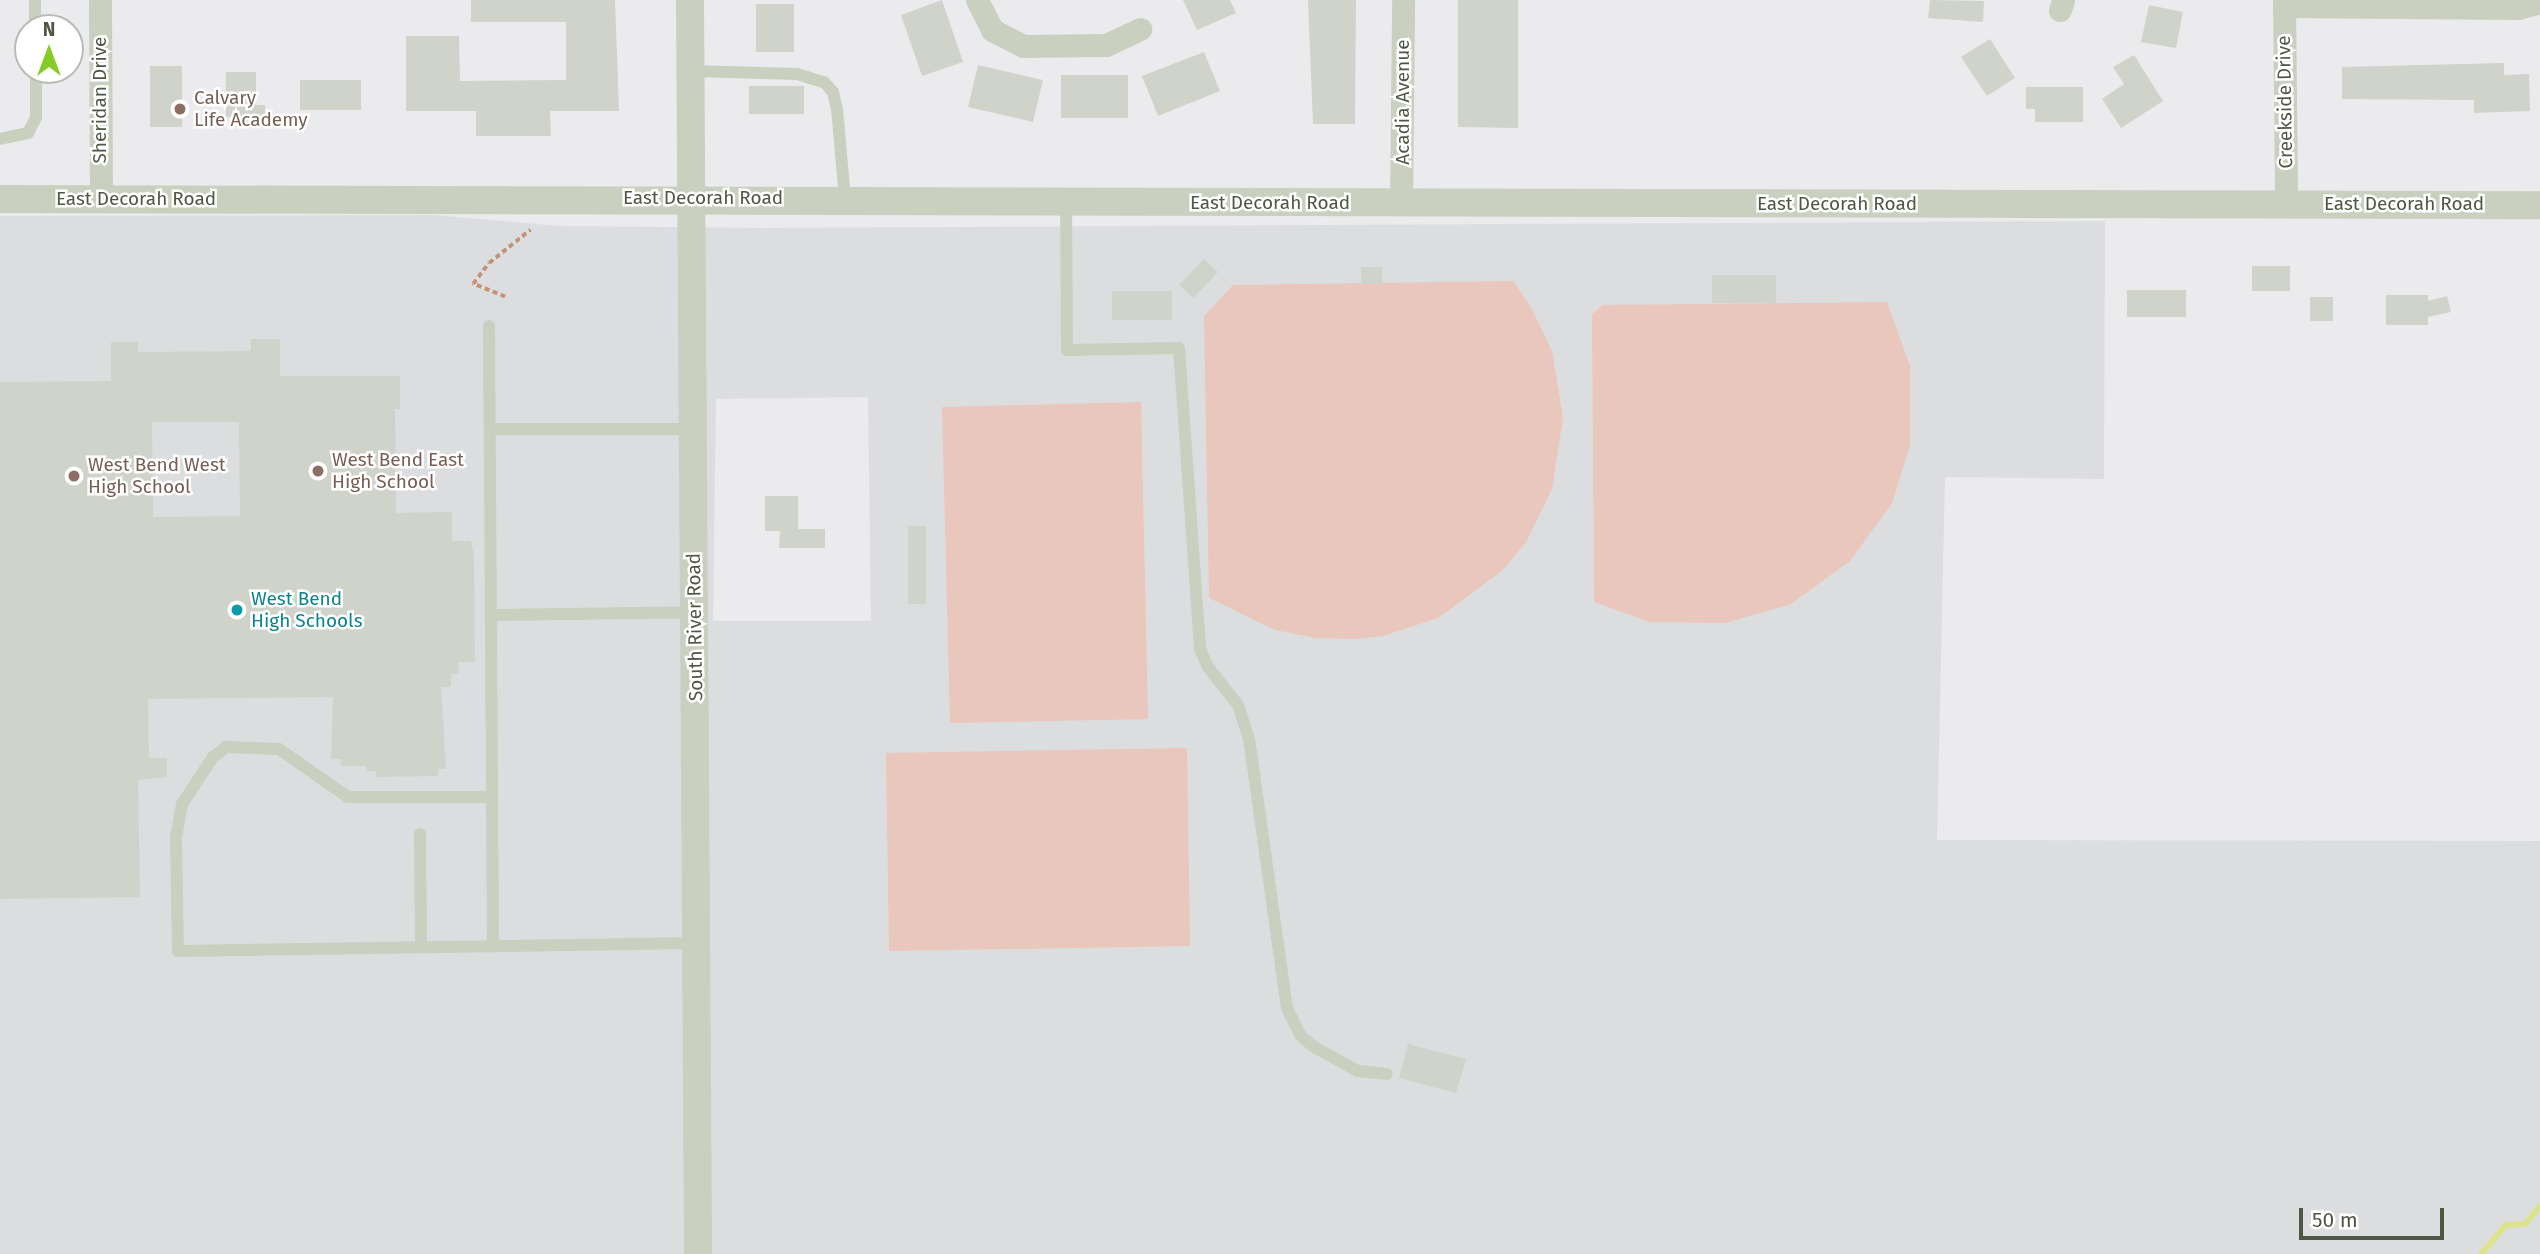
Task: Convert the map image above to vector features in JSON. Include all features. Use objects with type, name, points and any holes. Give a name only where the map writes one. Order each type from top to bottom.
[{"type":"street","name":"Sheridan Drive","points":[[100,0],[101,199]]},
{"type":"street","name":"South River Road","points":[[690,0],[698,1254]]},
{"type":"street","points":[[977,0],[992,30],[1023,46],[1105,45],[1141,29]]},
{"type":"street","name":"Acadia Avenue","points":[[1401,204],[1403,0]]},
{"type":"street","points":[[2284,3],[2518,8],[2540,2]]},
{"type":"street","name":"Creekside Drive","points":[[2284,3],[2286,204]]},
{"type":"street","name":"East Decorah Road","points":[[0,199],[692,198],[1401,204],[2540,205]]},
{"type":"lane","points":[[691,71],[797,74],[824,82],[832,92],[836,109],[845,200]]},
{"type":"lane","points":[[0,139],[28,133],[36,117],[36,84]]},
{"type":"lane","points":[[1066,202],[1067,350],[1179,348],[1200,649],[1208,667],[1238,705],[1249,738],[1287,1008],[1300,1035],[1314,1047],[1358,1071],[1387,1074]]},
{"type":"lane","points":[[489,326],[493,944]]},
{"type":"lane","points":[[489,429],[692,429]]},
{"type":"lane","points":[[491,615],[696,612]]},
{"type":"lane","points":[[492,797],[348,797],[279,748],[226,747],[213,757],[182,804],[176,837],[178,951],[493,944],[696,943]]},
{"type":"lane","points":[[419,834],[421,946]]},
{"type":"path","points":[[505,297],[473,284],[478,274],[530,230]]},
{"type":"shaded area","points":[[433,215],[559,226],[759,228],[2105,221],[2104,479],[1945,477],[1937,840],[2540,841],[2540,1254],[0,1254],[0,216]],"holes":[[[868,397],[871,621],[713,621],[716,399]]]},
{"type":"shaded area","points":[[1513,281],[1531,307],[1552,351],[1563,418],[1552,489],[1526,542],[1502,571],[1438,618],[1383,636],[1355,639],[1316,638],[1275,630],[1209,598],[1204,316],[1233,285]]},
{"type":"shaded area","points":[[1887,302],[1910,366],[1910,445],[1892,503],[1850,561],[1791,604],[1725,623],[1649,622],[1594,602],[1592,314],[1603,305]]},
{"type":"shaded area","points":[[1141,402],[1148,719],[950,723],[942,407]]},
{"type":"shaded area","points":[[1187,748],[1190,946],[889,951],[886,753]]},
{"type":"building","points":[[471,0],[615,0],[619,111],[550,111],[551,136],[476,136],[476,111],[406,111],[406,36],[459,36],[460,81],[566,80],[566,22],[471,22]]},
{"type":"building","points":[[942,0],[963,62],[922,76],[901,15]]},
{"type":"building","points":[[1183,0],[1230,0],[1236,13],[1197,30]]},
{"type":"building","points":[[1308,0],[1356,0],[1355,124],[1313,124]]},
{"type":"building","points":[[1458,0],[1518,0],[1518,128],[1458,127]]},
{"type":"building","points":[[1930,0],[1984,1],[1983,22],[1928,18]]},
{"type":"building","points":[[756,4],[794,4],[794,52],[756,52]]},
{"type":"building","points":[[2149,5],[2183,12],[2176,48],[2141,42]]},
{"type":"building","points":[[1990,39],[2015,78],[1987,96],[1961,57]]},
{"type":"building","points":[[1204,52],[1220,91],[1158,116],[1142,76]]},
{"type":"building","points":[[2134,55],[2163,101],[2121,128],[2102,99],[2124,84],[2113,67]]},
{"type":"building","points":[[2504,63],[2504,75],[2529,74],[2530,111],[2474,113],[2474,100],[2342,99],[2342,67]]},
{"type":"building","points":[[978,65],[1043,80],[1033,122],[968,107]]},
{"type":"building","points":[[150,66],[182,66],[182,127],[150,127]]},
{"type":"building","points":[[226,72],[256,72],[256,105],[265,105],[265,128],[238,128],[238,117],[226,117]]},
{"type":"building","points":[[1061,75],[1128,75],[1128,118],[1061,118]]},
{"type":"building","points":[[300,80],[361,80],[361,110],[300,110]]},
{"type":"building","points":[[749,86],[804,86],[804,114],[749,114]]},
{"type":"building","points":[[2026,87],[2083,87],[2083,122],[2035,122],[2035,109],[2026,109]]},
{"type":"building","points":[[1204,259],[1218,272],[1193,298],[1179,285]]},
{"type":"building","points":[[2252,266],[2290,266],[2290,291],[2252,291]]},
{"type":"building","points":[[1361,267],[1382,267],[1382,284],[1361,284]]},
{"type":"building","points":[[1712,275],[1776,275],[1776,303],[1712,303]]},
{"type":"building","points":[[2127,290],[2186,290],[2186,317],[2127,317]]},
{"type":"building","points":[[1112,291],[1172,291],[1172,320],[1112,320]]},
{"type":"building","points":[[2386,295],[2428,295],[2428,301],[2447,296],[2451,312],[2428,317],[2428,325],[2386,325]]},
{"type":"building","points":[[2310,297],[2333,297],[2333,321],[2310,321]]},
{"type":"building","name":"West Bend High Schools","points":[[251,339],[280,339],[280,376],[400,376],[400,409],[395,409],[396,513],[452,512],[452,541],[471,541],[474,557],[475,662],[458,662],[459,674],[451,674],[451,687],[441,687],[446,769],[438,769],[438,776],[376,777],[376,771],[366,771],[366,766],[341,766],[341,759],[331,759],[333,697],[148,699],[149,758],[167,758],[167,777],[138,780],[140,897],[0,899],[0,382],[111,381],[111,342],[138,342],[138,352],[251,351]],"holes":[[[152,422],[239,422],[240,516],[153,517]]]},
{"type":"building","points":[[765,496],[798,496],[798,529],[825,529],[825,548],[779,548],[780,531],[765,531]]},
{"type":"building","points":[[908,526],[926,526],[926,604],[908,604]]},
{"type":"building","points":[[1408,1044],[1466,1059],[1456,1093],[1399,1078]]},
{"type":"waterway","points":[[2481,1254],[2506,1225],[2525,1224],[2540,1206]]},
{"type":"place","name":"Calvary Life Academy","points":[[180,109]]},
{"type":"place","name":"West Bend East High School","points":[[318,471]]},
{"type":"place","name":"West Bend West High School","points":[[74,476]]},
{"type":"place","name":"West Bend High Schools","points":[[237,610]]}]
